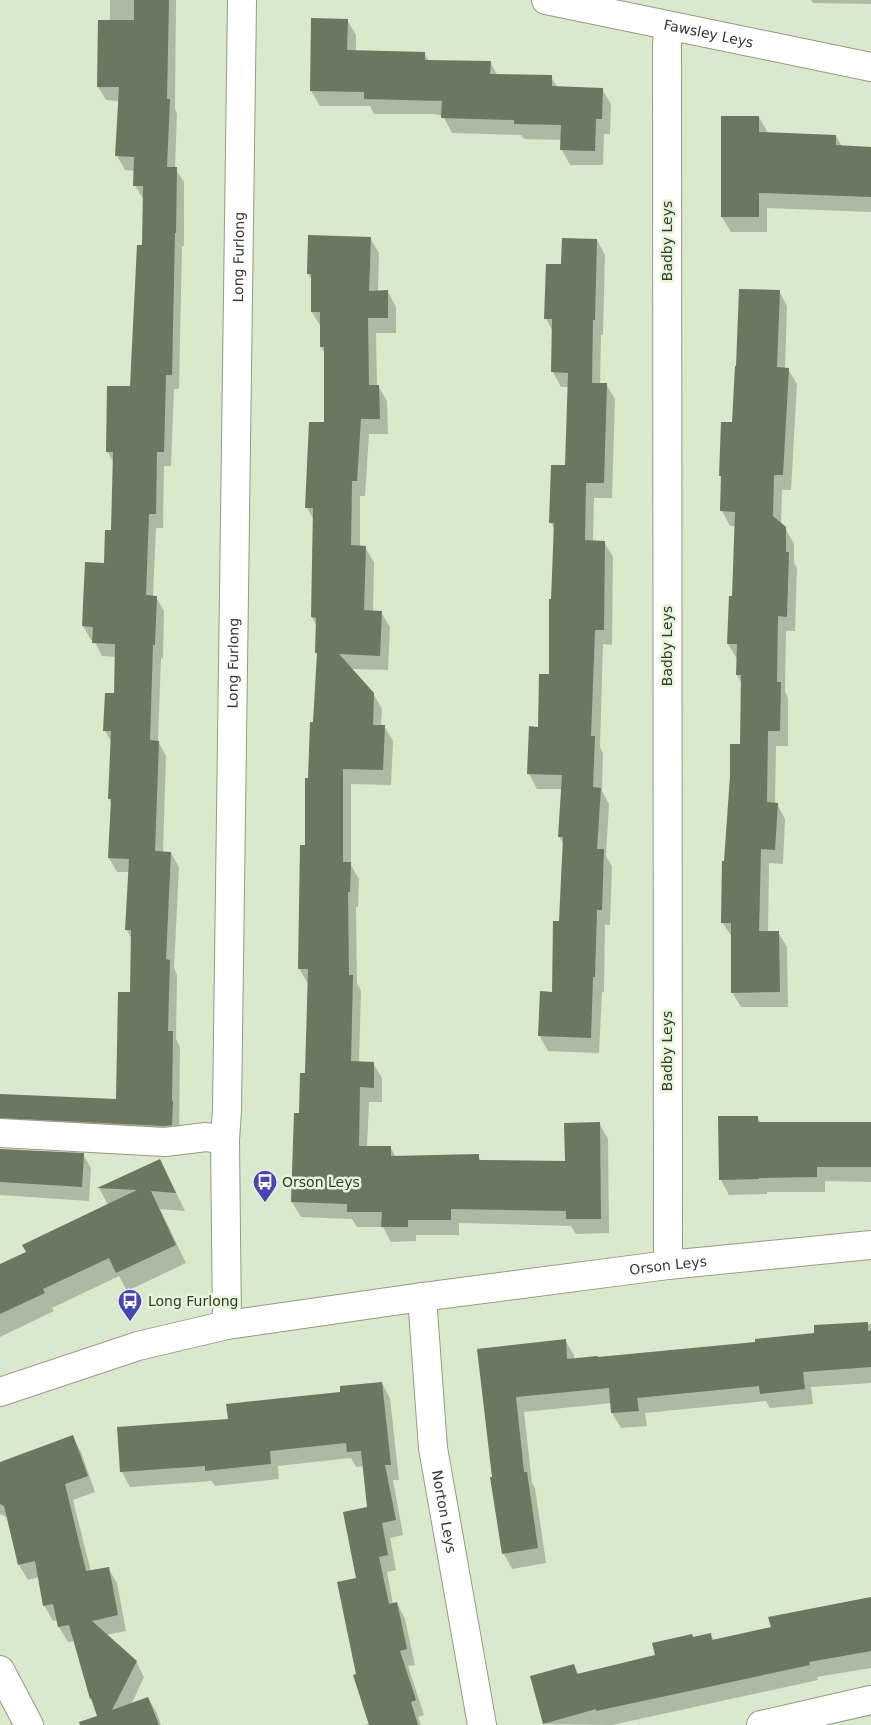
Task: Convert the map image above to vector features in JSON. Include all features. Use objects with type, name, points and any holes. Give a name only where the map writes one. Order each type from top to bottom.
[{"type":"street","name":"Long Furlong","points":[[227,1325],[225,1140],[227,1110],[242,0]]},
{"type":"street","name":"Fawsley Leys","points":[[546,0],[871,67]]},
{"type":"street","name":"Badby Leys","points":[[668,1266],[666,44],[669,26]]},
{"type":"street","points":[[0,1132],[165,1142],[206,1137],[225,1140]]},
{"type":"street","name":"Orson Leys","points":[[0,1392],[138,1346],[227,1325],[422,1297],[668,1266],[871,1246]]},
{"type":"street","name":"Norton Leys","points":[[422,1297],[433,1448],[482,1725]]},
{"type":"street","points":[[0,1670],[29,1725]]},
{"type":"street","points":[[761,1725],[871,1700]]},
{"type":"building","points":[[134,0],[169,0],[167,99],[170,99],[167,167],[177,167],[172,375],[166,375],[164,452],[157,452],[156,514],[149,514],[146,595],[157,596],[155,645],[153,645],[150,740],[159,741],[155,851],[171,852],[166,959],[170,960],[168,1031],[173,1031],[173,1101],[172,1125],[164,1126],[0,1118],[0,1094],[116,1099],[118,992],[130,992],[131,930],[125,930],[129,859],[108,858],[111,799],[108,799],[111,731],[103,731],[105,693],[114,693],[115,644],[92,643],[93,627],[82,626],[85,562],[104,563],[105,530],[111,530],[113,452],[106,452],[107,386],[130,386],[137,245],[142,245],[143,186],[133,186],[134,157],[115,156],[119,87],[97,87],[98,20],[134,20]]},
{"type":"building","points":[[311,18],[348,19],[347,50],[425,52],[425,60],[491,61],[490,74],[552,75],[552,86],[603,88],[602,119],[596,119],[595,151],[560,150],[561,125],[514,124],[514,120],[441,118],[442,101],[364,99],[364,92],[310,91]]},
{"type":"building","points":[[721,116],[759,116],[759,132],[836,135],[836,145],[871,147],[871,197],[759,193],[759,217],[721,217]]},
{"type":"building","points":[[308,235],[371,237],[369,291],[388,290],[388,318],[368,318],[369,385],[379,385],[380,419],[361,419],[357,481],[352,481],[351,545],[366,546],[364,610],[382,611],[380,656],[339,654],[374,693],[373,725],[385,725],[383,770],[343,769],[343,862],[351,862],[350,892],[348,892],[349,975],[353,975],[351,1061],[374,1062],[374,1088],[360,1087],[359,1146],[391,1146],[391,1156],[479,1154],[479,1160],[565,1161],[564,1123],[600,1122],[601,1219],[566,1219],[566,1211],[451,1209],[451,1220],[408,1220],[408,1227],[381,1227],[382,1212],[347,1212],[347,1204],[291,1202],[294,1113],[299,1113],[300,1073],[305,1073],[308,969],[298,969],[300,845],[305,845],[305,778],[308,778],[310,722],[313,722],[317,653],[315,653],[316,618],[311,617],[313,508],[305,508],[309,422],[324,422],[324,347],[320,347],[320,312],[311,312],[311,274],[307,274]]},
{"type":"building","points":[[562,238],[597,239],[592,383],[607,383],[604,483],[586,483],[585,540],[605,541],[604,630],[595,630],[591,736],[595,736],[593,787],[601,788],[597,849],[604,849],[602,910],[597,910],[591,1038],[538,1036],[540,991],[552,992],[553,921],[559,921],[563,837],[558,837],[562,775],[527,774],[529,726],[538,727],[539,674],[549,674],[549,599],[551,599],[554,523],[549,523],[551,465],[565,465],[568,373],[551,372],[552,319],[544,319],[546,264],[561,264]]},
{"type":"building","points":[[739,289],[780,290],[777,367],[789,368],[783,475],[774,475],[773,516],[786,527],[786,552],[789,552],[787,617],[778,616],[777,682],[781,682],[780,731],[768,731],[767,802],[778,803],[775,850],[761,849],[759,931],[779,931],[780,992],[731,993],[731,923],[721,923],[722,861],[724,861],[730,776],[730,744],[740,744],[741,675],[736,675],[737,644],[727,644],[729,596],[732,596],[735,512],[720,511],[721,476],[719,476],[721,422],[732,422]]},
{"type":"building","points":[[718,1116],[758,1116],[758,1122],[871,1122],[871,1167],[817,1167],[817,1177],[719,1180]]},
{"type":"building","points":[[0,1149],[84,1153],[82,1187],[0,1182]]},
{"type":"building","points":[[160,1159],[176,1193],[151,1191],[176,1245],[116,1273],[109,1258],[43,1289],[45,1293],[0,1314],[0,1264],[26,1252],[22,1245],[137,1190],[97,1188]]},
{"type":"building","points":[[868,1322],[868,1331],[871,1331],[871,1367],[803,1372],[805,1389],[760,1394],[759,1386],[637,1398],[639,1411],[611,1413],[609,1388],[516,1397],[524,1472],[527,1472],[538,1548],[502,1554],[490,1477],[492,1477],[477,1349],[566,1339],[567,1359],[598,1357],[755,1342],[755,1339],[814,1333],[814,1325]]},
{"type":"building","points":[[382,1382],[391,1465],[385,1465],[396,1520],[382,1523],[388,1555],[379,1557],[389,1604],[397,1602],[407,1649],[400,1651],[416,1700],[411,1702],[418,1725],[369,1725],[353,1675],[356,1674],[337,1582],[356,1578],[343,1512],[367,1507],[361,1451],[347,1452],[346,1443],[270,1451],[271,1464],[205,1471],[205,1466],[120,1472],[117,1427],[228,1419],[226,1404],[340,1392],[340,1386]]},
{"type":"building","points":[[73,1435],[88,1476],[65,1484],[86,1571],[109,1567],[118,1615],[92,1621],[137,1661],[112,1710],[148,1697],[159,1725],[80,1725],[79,1722],[97,1716],[90,1699],[69,1625],[58,1627],[53,1604],[43,1606],[35,1561],[18,1565],[4,1506],[0,1504],[0,1462]]},
{"type":"building","points":[[871,1597],[871,1651],[809,1662],[810,1665],[596,1711],[596,1709],[543,1724],[530,1676],[574,1664],[577,1674],[655,1655],[652,1643],[692,1634],[693,1637],[711,1633],[712,1640],[771,1627],[768,1617]]},
{"type":"place","name":"Orson Leys","points":[[265,1203]]},
{"type":"place","name":"Long Furlong","points":[[130,1322]]}]
